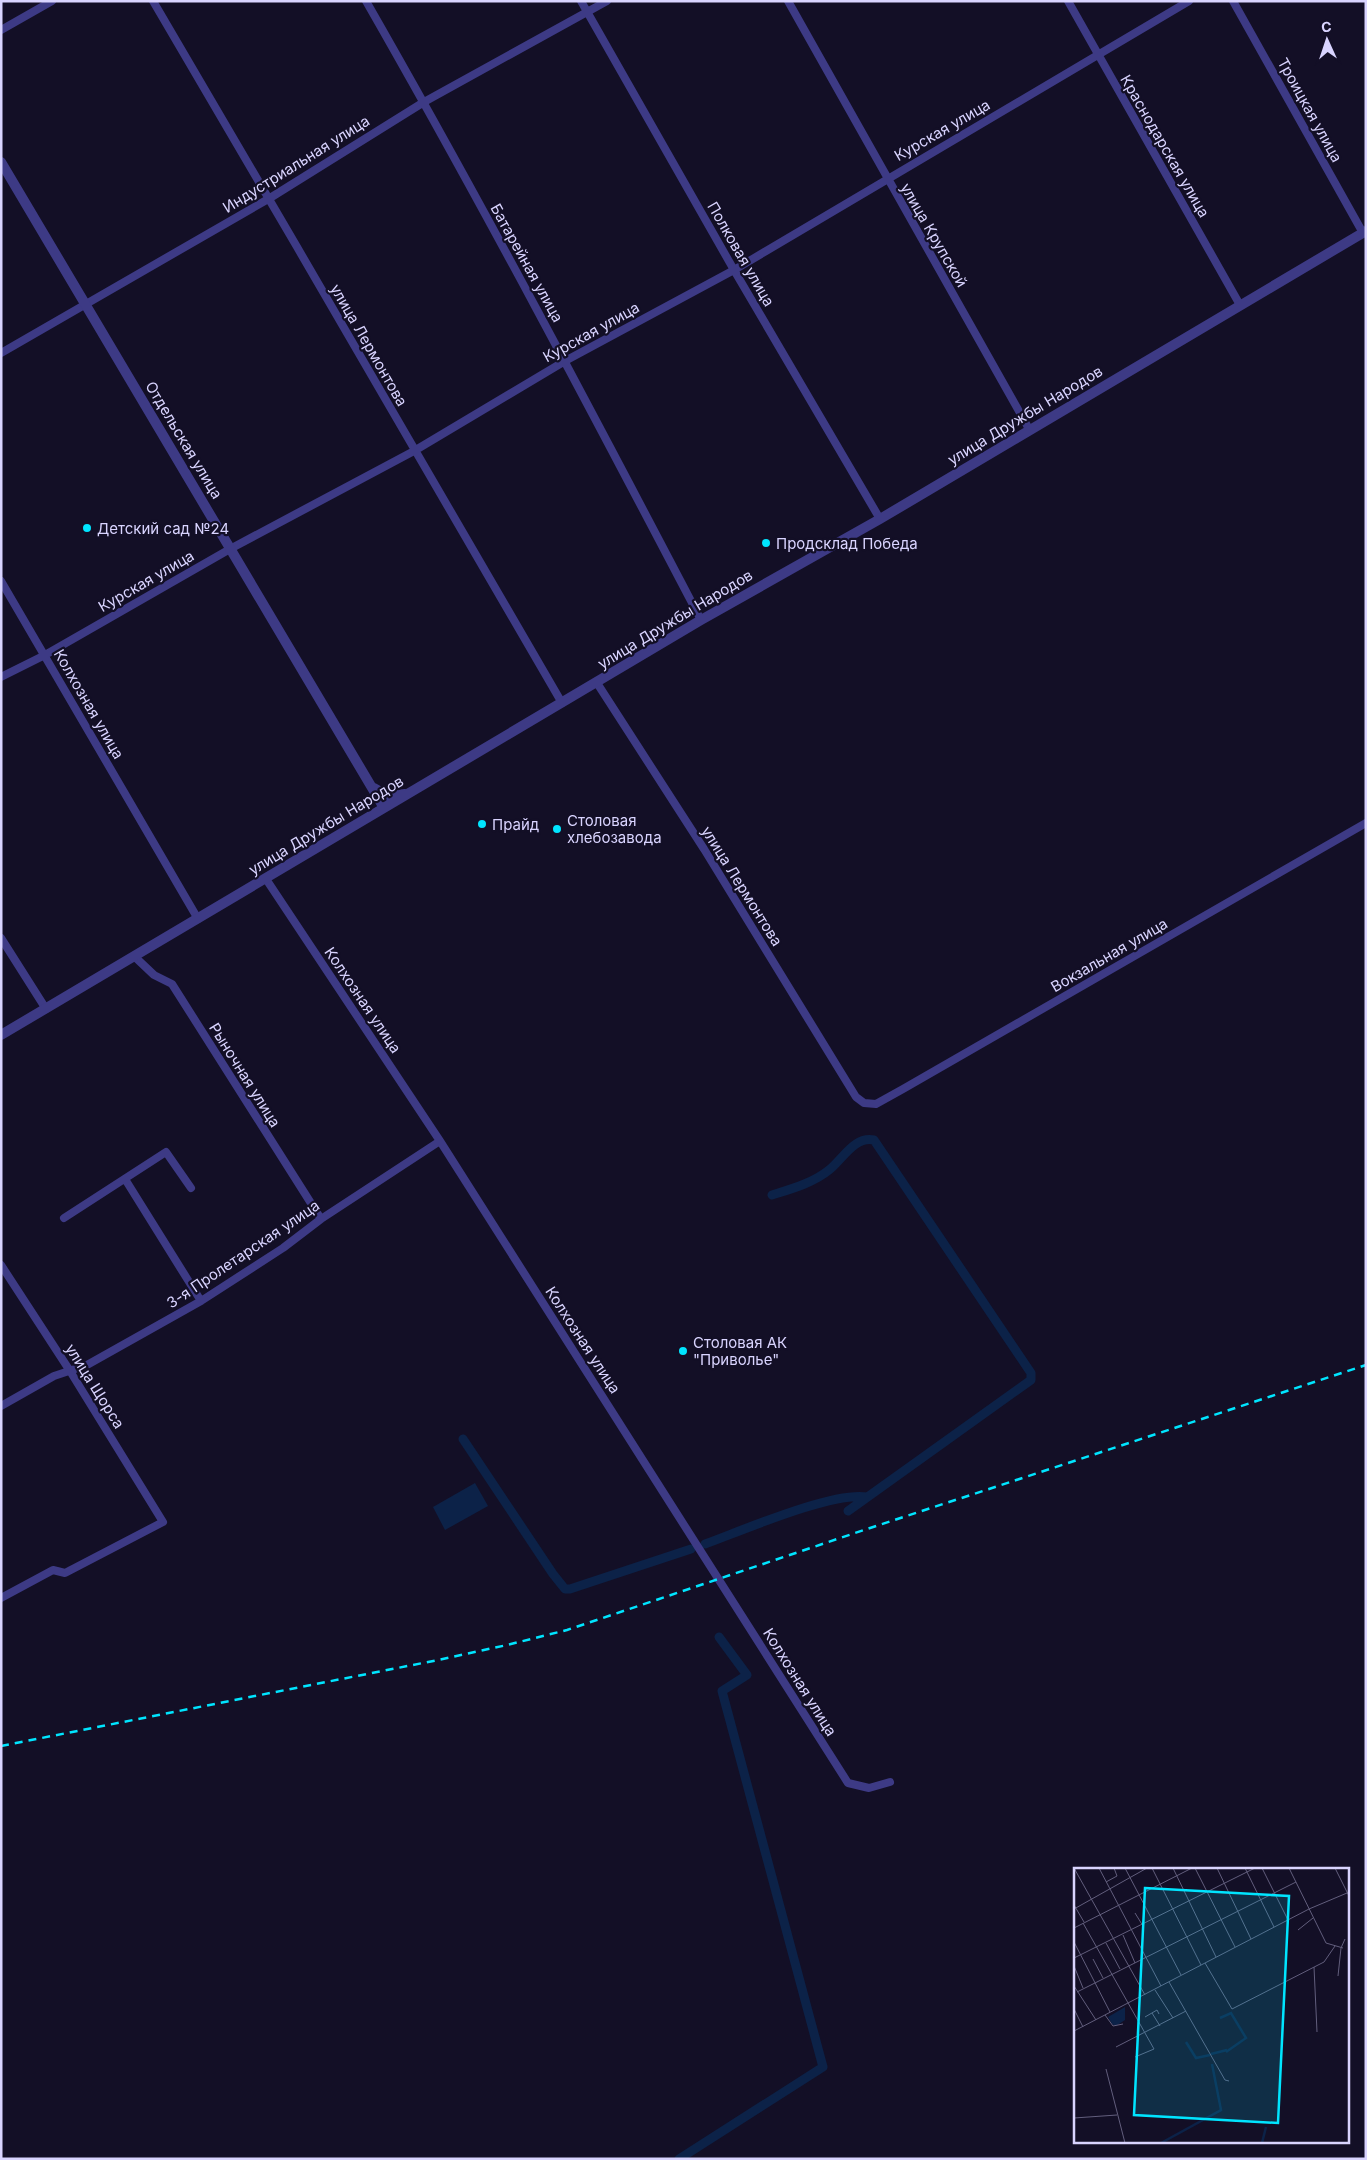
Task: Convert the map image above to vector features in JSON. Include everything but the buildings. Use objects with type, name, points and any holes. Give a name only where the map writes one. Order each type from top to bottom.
[{"type":"street","points":[[1,30],[52,1]]},
{"type":"street","name":"улица Лермонтова","points":[[153,1],[270,198],[414,451],[562,703]]},
{"type":"street","name":"Батарейная улица","points":[[366,1],[424,102],[565,361],[701,620]]},
{"type":"street","name":"Полковая улица","points":[[581,1],[734,270],[880,519]]},
{"type":"street","name":"Индустриальная улица","points":[[1,353],[270,198],[424,102],[607,1]]},
{"type":"street","name":"улица Крупской","points":[[788,1],[1029,430]]},
{"type":"street","name":"Краснодарская улица","points":[[1068,1],[1240,305]]},
{"type":"street","name":"Курская улица","points":[[1,677],[45,655],[230,549],[414,451],[565,361],[734,270],[886,178],[1189,1]]},
{"type":"street","name":"Троицкая улица","points":[[1233,1],[1364,232]]},
{"type":"street","name":"Отдельская улица","points":[[1,162],[384,808]]},
{"type":"street","name":"улица Дружбы Народов","points":[[1,1035],[701,620],[880,519],[1364,232]]},
{"type":"street","name":"Колхозная улица","points":[[1,581],[198,919]]},
{"type":"street","name":"улица Лермонтова","points":[[597,683],[704,849],[856,1097],[864,1103]]},
{"type":"street","points":[[371,786],[388,796],[410,792]]},
{"type":"street","name":"Отдельская улица","points":[[366,819],[372,811],[373,805],[371,786]]},
{"type":"street","name":"Вокзальная улица","points":[[864,1103],[876,1104],[903,1089],[1366,824]]},
{"type":"street","name":"Колхозная улица","points":[[266,879],[440,1141],[848,1783],[869,1788],[890,1782]]},
{"type":"street","points":[[1,938],[46,1009]]},
{"type":"street","name":"Рыночная улица","points":[[135,957],[154,976],[172,984],[321,1219]]},
{"type":"street","name":"3-я Пролетарская улица","points":[[1,1406],[54,1376],[87,1366],[201,1302],[283,1248],[321,1219],[440,1141]]},
{"type":"street","points":[[64,1218],[166,1152],[191,1188]]},
{"type":"street","points":[[125,1179],[201,1302]]},
{"type":"street","name":"улица Щорса","points":[[1,1265],[70,1371],[163,1522],[65,1573],[53,1570],[1,1598]]},
{"type":"water","points":[[475,1483],[488,1506],[445,1530],[433,1507]]},
{"type":"waterway","points":[[772,1195],[816,1179],[829,1170],[849,1149],[861,1141],[874,1140],[1031,1373],[1031,1380],[848,1511]]},
{"type":"waterway","points":[[463,1439],[565,1589],[570,1589],[691,1549]]},
{"type":"waterway","points":[[705,1544],[810,1506],[832,1500],[867,1497]]},
{"type":"waterway","points":[[679,2159],[823,2067],[722,1691],[747,1675],[719,1637]]},
{"type":"railway","points":[[1,1746],[438,1660],[567,1630],[1366,1365]]},
{"type":"place","name":"Детский сад №24","points":[[87,528]]},
{"type":"place","name":"Продсклад Победа","points":[[766,543]]},
{"type":"place","name":"Прайд","points":[[482,824]]},
{"type":"place","name":"Столовая хлебозавода","points":[[557,829]]},
{"type":"place","name":"Столовая АК \"Приволье\"","points":[[683,1351]]}]
